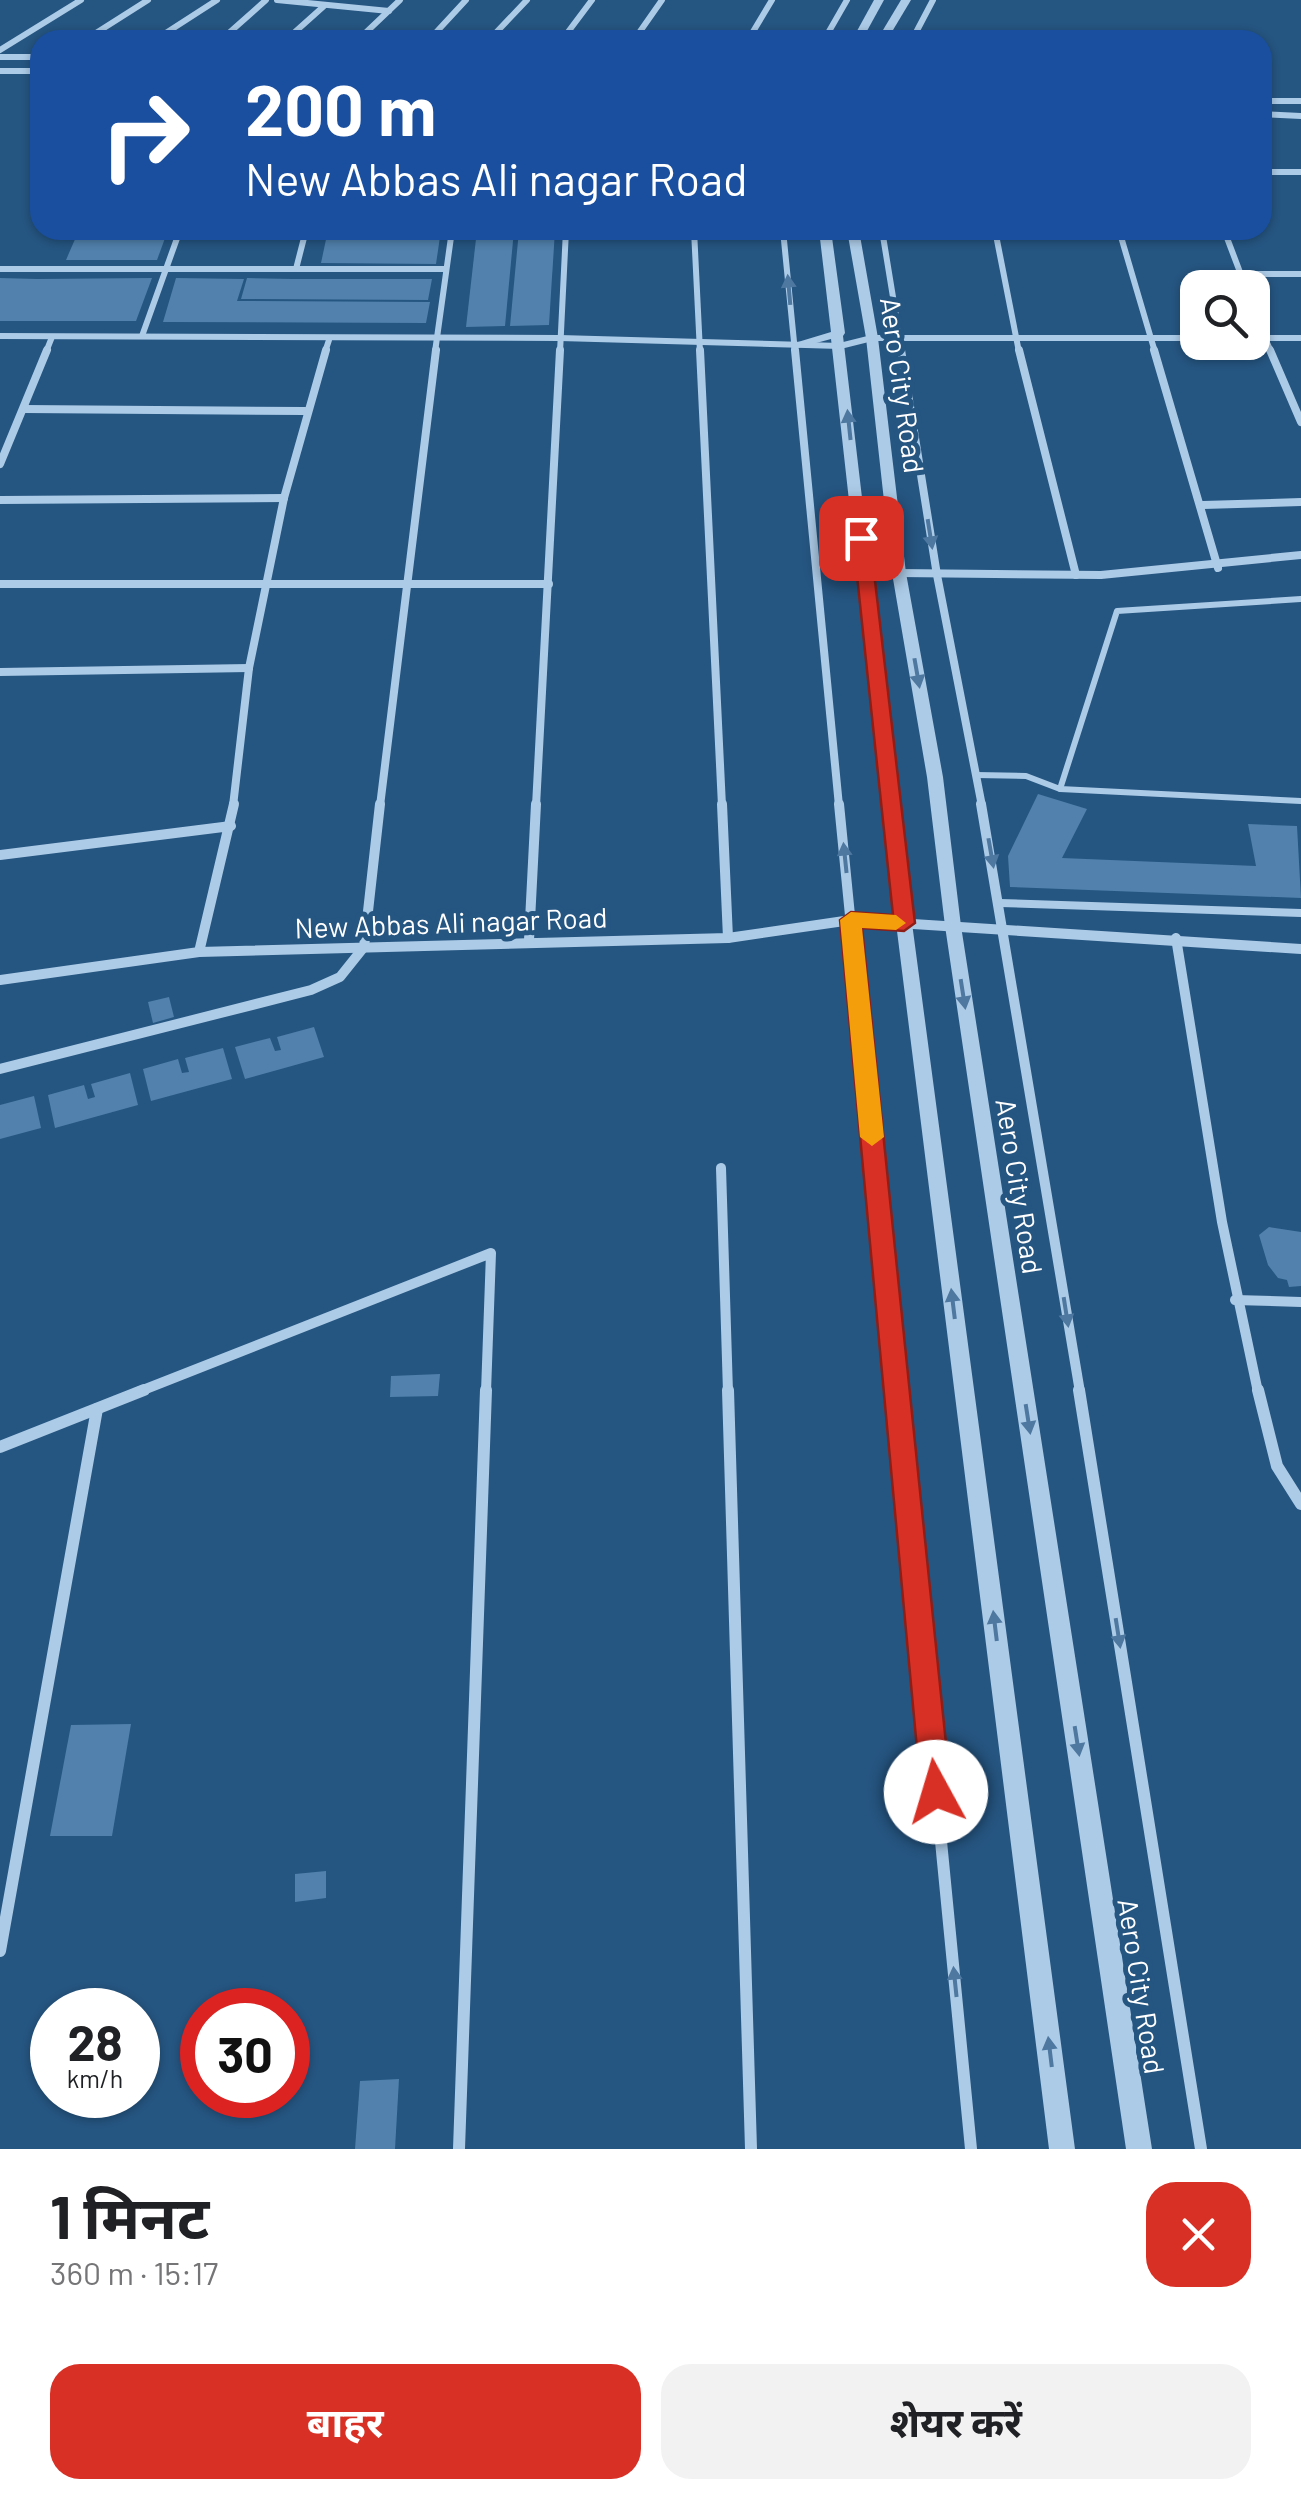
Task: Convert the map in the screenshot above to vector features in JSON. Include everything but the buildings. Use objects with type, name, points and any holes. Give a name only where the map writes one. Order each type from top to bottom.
[{"type":"street","points":[[36,30],[81,0]]},
{"type":"street","points":[[102,30],[148,0]]},
{"type":"street","points":[[170,30],[217,0]]},
{"type":"street","points":[[232,30],[266,0]]},
{"type":"street","points":[[277,0],[389,11]]},
{"type":"street","points":[[369,30],[400,0]]},
{"type":"street","points":[[439,30],[466,0]]},
{"type":"street","points":[[498,30],[527,0]]},
{"type":"street","points":[[570,30],[592,0]]},
{"type":"street","points":[[641,30],[662,0]]},
{"type":"street","points":[[754,30],[772,0]]},
{"type":"street","points":[[830,30],[847,0]]},
{"type":"street","points":[[862,30],[878,0]]},
{"type":"street","points":[[888,30],[906,0]]},
{"type":"street","points":[[917,30],[933,0]]},
{"type":"street","points":[[297,30],[324,6]]},
{"type":"street","points":[[0,54],[30,34]]},
{"type":"street","points":[[0,54],[30,56]]},
{"type":"street","points":[[0,71],[30,71]]},
{"type":"street","points":[[1272,101],[1301,102]]},
{"type":"street","points":[[1272,115],[1301,116]]},
{"type":"street","points":[[1272,172],[1301,172]]},
{"type":"street","points":[[142,336],[176,240]]},
{"type":"street","points":[[296,270],[304,240]]},
{"type":"street","points":[[0,1069],[311,990],[340,977],[364,947],[404,585],[450,240]]},
{"type":"street","points":[[528,940],[565,240]]},
{"type":"street","points":[[695,240],[728,938]]},
{"type":"street","points":[[784,240],[971,2149]]},
{"type":"street","name":"Aero City Road","points":[[826,240],[904,923],[1062,2149]]},
{"type":"street","name":"Aero City Road","points":[[855,240],[872,338],[899,573],[935,778],[953,926],[1139,2149]]},
{"type":"street","points":[[883,240],[936,576],[1000,902],[1201,2149]]},
{"type":"street","points":[[996,240],[1016,339],[1076,576]]},
{"type":"street","points":[[1122,240],[1203,505],[1218,568]]},
{"type":"street","points":[[1228,240],[1239,270]]},
{"type":"street","points":[[0,270],[446,269]]},
{"type":"street","points":[[1270,274],[1301,274]]},
{"type":"street","points":[[0,336],[560,338],[794,345],[872,338],[1180,338]]},
{"type":"street","points":[[0,464],[52,337]]},
{"type":"street","points":[[1270,338],[1301,338]]},
{"type":"street","points":[[200,952],[231,826],[250,668],[284,498],[305,411],[329,340]]},
{"type":"street","points":[[1270,350],[1297,403],[1301,422]]},
{"type":"street","points":[[24,409],[305,411]]},
{"type":"street","points":[[0,500],[284,498]]},
{"type":"street","points":[[1203,505],[1301,502]]},
{"type":"street","points":[[899,573],[1076,576],[1218,568],[1301,555]]},
{"type":"street","points":[[0,584],[549,584]]},
{"type":"street","points":[[0,672],[250,668]]},
{"type":"street","points":[[0,855],[231,826]]},
{"type":"street","name":"New Abbas Ali nagar Road","points":[[0,980],[200,952],[528,940],[728,938],[851,920],[953,926]]},
{"type":"street","points":[[953,926],[1301,949]]},
{"type":"street","points":[[1176,938],[1214,1195],[1234,1300],[1280,1476],[1301,1504]]},
{"type":"street","points":[[721,1168],[751,2149]]},
{"type":"street","points":[[0,1447],[491,1253],[459,2149]]},
{"type":"street","points":[[1234,1300],[1301,1302]]},
{"type":"street","points":[[0,1951],[98,1409]]},
{"type":"lane","points":[[1060,789],[1118,610],[1301,599]]},
{"type":"lane","points":[[976,774],[1026,776],[1060,789],[1301,801]]},
{"type":"lane","points":[[1000,902],[1301,914]]},
{"type":"slow traffic","points":[[872,1137],[851,920],[896,923]]},
{"type":"route","points":[[861,538],[904,923],[851,920],[936,1792]]}]
